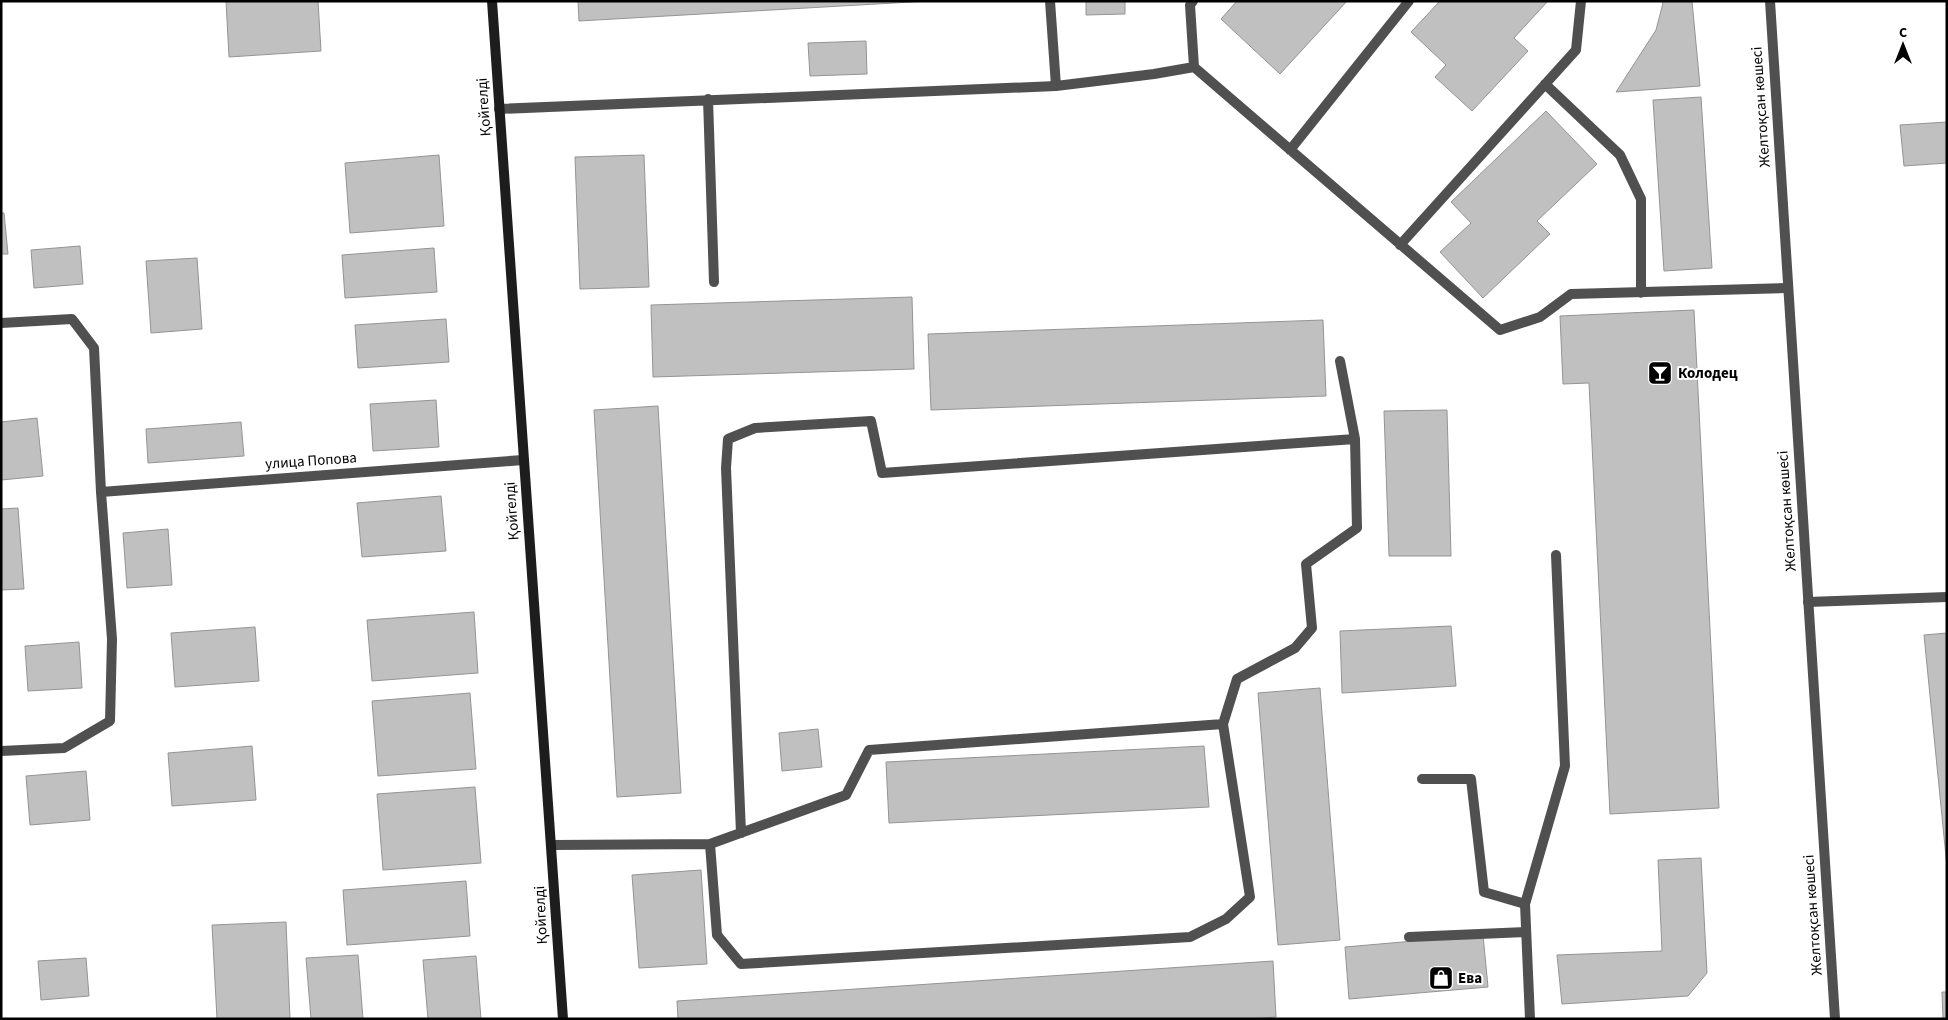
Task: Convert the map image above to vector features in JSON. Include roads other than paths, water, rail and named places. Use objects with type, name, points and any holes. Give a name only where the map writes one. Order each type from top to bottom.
[{"type":"street","name":"Қойгелді","points":[[492,1],[563,1019]]},
{"type":"street","points":[[1050,1],[1056,86]]},
{"type":"street","points":[[1193,1],[1190,5],[1194,68],[1500,330],[1540,317],[1571,294],[1788,288]]},
{"type":"street","points":[[1290,150],[1409,1]]},
{"type":"street","points":[[1400,244],[1576,50],[1581,1]]},
{"type":"street","name":"Желтоқсан көшесі","points":[[1770,1],[1835,1019]]},
{"type":"street","points":[[499,109],[1056,86],[1194,68]]},
{"type":"street","points":[[1545,84],[1620,155],[1637,190],[1641,199],[1641,293]]},
{"type":"street","points":[[708,99],[714,282]]},
{"type":"street","points":[[1,323],[72,319],[94,348],[101,492],[112,639],[110,722],[64,748],[1,751]]},
{"type":"street","points":[[710,844],[717,935],[741,964],[1190,937],[1226,920],[1250,897],[1223,724],[1237,679],[1295,648],[1312,628],[1306,564],[1357,528],[1355,439],[1340,361]]},
{"type":"street","points":[[740,833],[726,468],[728,439],[755,428],[871,421],[882,472],[1355,439]]},
{"type":"street","name":"улица Попова","points":[[101,492],[523,460]]},
{"type":"street","points":[[1530,1019],[1525,904],[1564,766],[1556,555]]},
{"type":"street","points":[[1808,602],[1947,597]]},
{"type":"street","points":[[552,845],[710,844],[846,795],[869,750],[1223,724]]},
{"type":"street","points":[[1422,779],[1471,779],[1484,892],[1525,904]]},
{"type":"street","points":[[1408,937],[1526,932]]},
{"type":"place","name":"Колодец","points":[[1660,373]]},
{"type":"place","name":"Ева","points":[[1441,978]]}]
